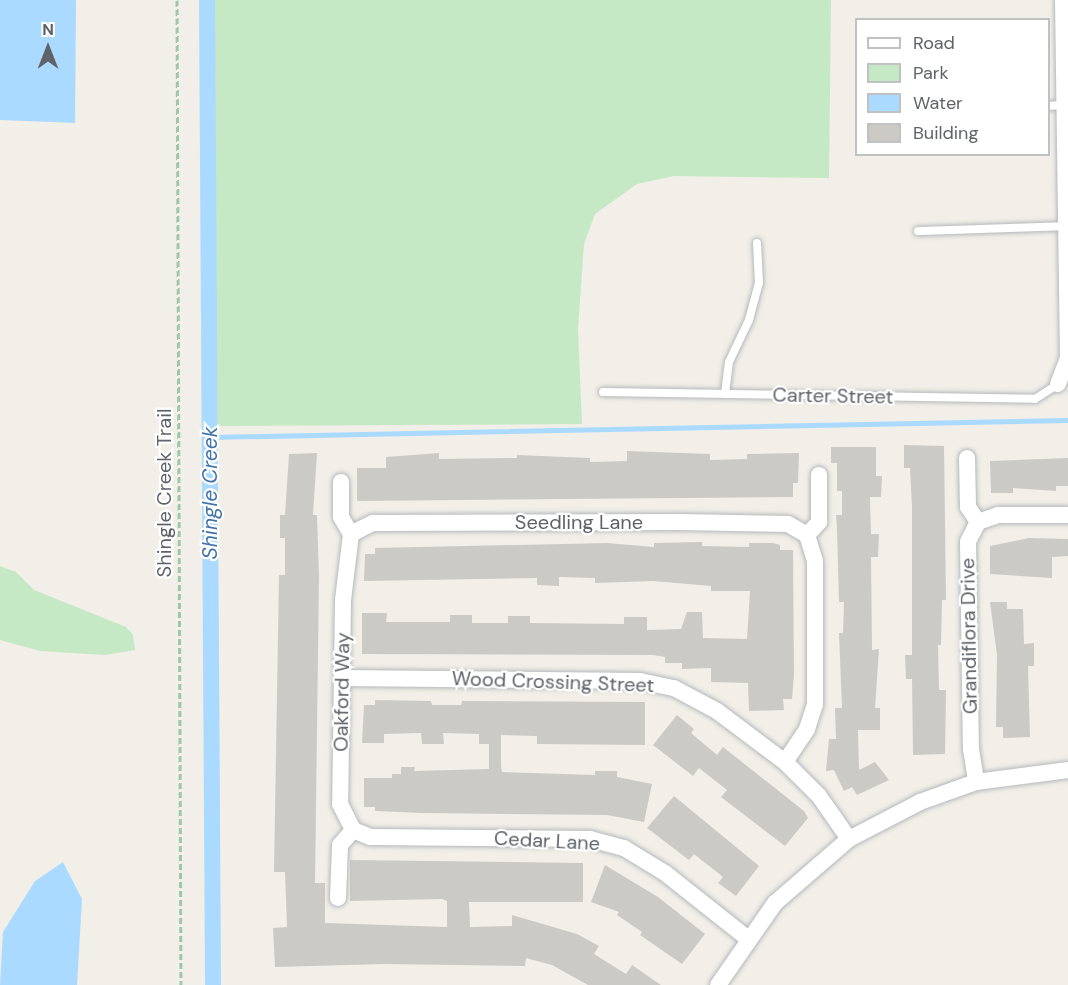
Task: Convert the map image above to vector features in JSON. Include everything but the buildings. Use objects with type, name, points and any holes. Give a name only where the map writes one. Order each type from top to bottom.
[{"type":"street","points":[[1058,384],[1068,358],[1065,226],[1056,105],[1063,0]]},
{"type":"street","points":[[967,458],[968,507],[978,522],[998,515],[1068,515]]},
{"type":"street","points":[[785,762],[807,729],[815,704],[815,561],[807,535],[819,522],[819,475]]},
{"type":"street","points":[[341,482],[341,517],[351,534]]},
{"type":"street","name":"Seedling Lane","points":[[351,534],[373,523],[680,522],[788,524],[807,535]]},
{"type":"street","name":"Grandiflora Drive","points":[[976,782],[971,749],[968,542],[978,522]]},
{"type":"street","name":"Oakford Way","points":[[351,534],[346,550],[340,804],[353,830]]},
{"type":"street","name":"Wood Crossing Street","points":[[342,678],[640,681],[675,688],[708,707],[785,762],[819,796],[849,839]]},
{"type":"street","points":[[718,985],[747,938],[775,903],[849,839],[920,802],[976,782],[1068,770]]},
{"type":"street","points":[[338,898],[340,845],[353,830]]},
{"type":"street","name":"Cedar Lane","points":[[353,830],[370,837],[590,839],[624,848],[680,885],[747,938]]},
{"type":"lane","points":[[918,231],[1065,226]]},
{"type":"lane","points":[[725,394],[729,362],[749,320],[759,283],[757,243]]},
{"type":"lane","name":"Carter Street","points":[[603,392],[1035,399],[1058,384]]},
{"type":"path","name":"Shingle Creek Trail","points":[[177,0],[181,985]]},
{"type":"green space","points":[[207,0],[831,0],[829,178],[674,176],[637,184],[595,214],[584,244],[578,329],[582,424],[210,426]]},
{"type":"green space","points":[[0,566],[16,572],[34,590],[126,627],[133,635],[135,650],[105,655],[40,651],[0,640]]},
{"type":"water","points":[[0,0],[76,0],[75,123],[0,120]]},
{"type":"water","points":[[63,862],[82,899],[77,985],[0,985],[3,932],[35,881]]},
{"type":"waterway","name":"Shingle Creek","points":[[207,0],[213,985]]},
{"type":"waterway","points":[[210,437],[1068,420]]}]
